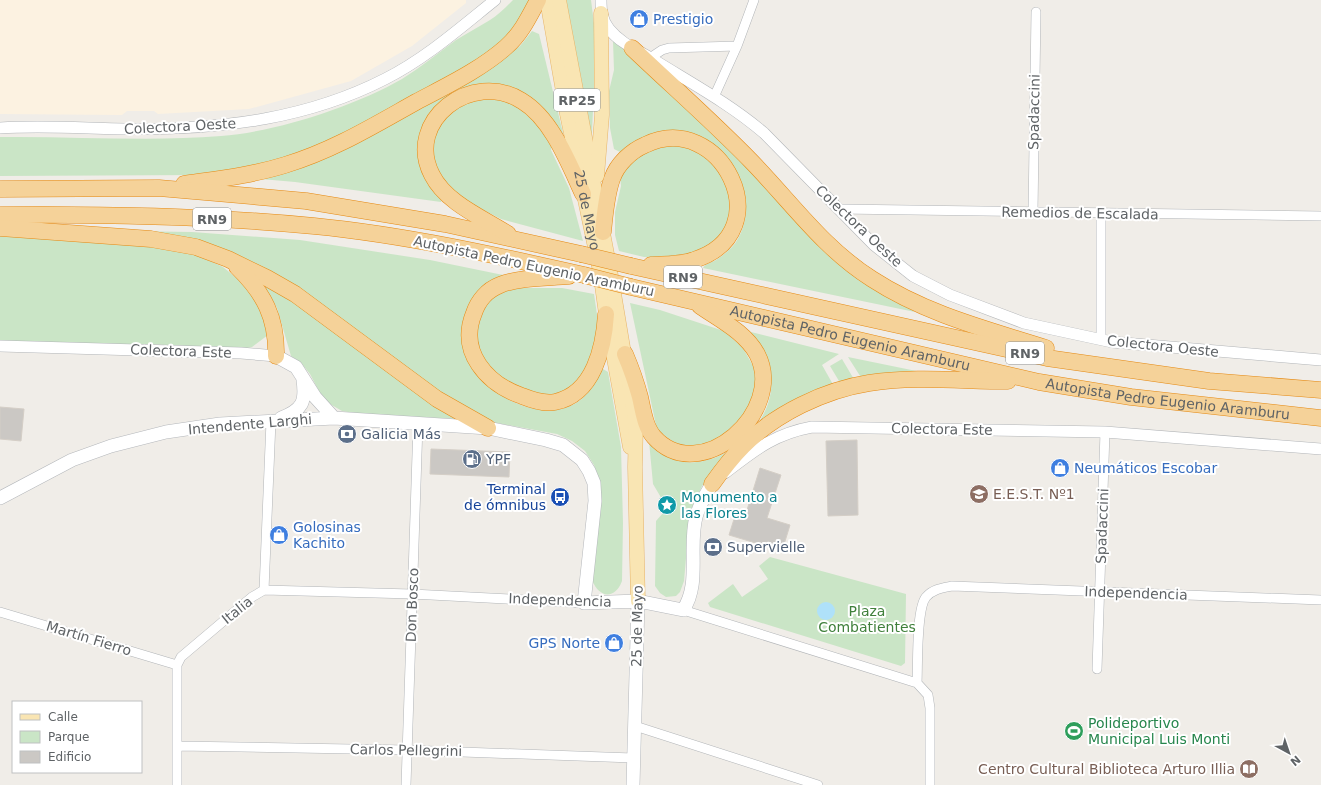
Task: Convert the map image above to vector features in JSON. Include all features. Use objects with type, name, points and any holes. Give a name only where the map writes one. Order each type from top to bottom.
[{"type":"highway","points":[[159,188],[233,177],[285,165],[318,154],[452,82],[506,47],[520,32],[538,0]]},
{"type":"highway","points":[[632,48],[751,161],[828,245],[873,280],[930,310],[980,328],[1105,367]]},
{"type":"highway","points":[[518,240],[459,204],[446,193],[432,175],[426,152],[427,137],[440,113],[453,101],[480,90],[495,90],[522,100],[538,115],[552,132],[590,197]]},
{"type":"highway","points":[[603,232],[612,178],[626,158],[638,148],[652,141],[665,138],[690,140],[702,145],[726,168],[734,181],[738,196],[736,223],[728,238],[719,247],[693,261],[631,266]]},
{"type":"highway","name":"RN9","points":[[0,189],[159,188]]},
{"type":"highway","name":"Autopista Pedro Eugenio Aramburu","points":[[159,188],[306,201],[445,224],[982,344],[1105,367],[1209,381],[1321,390]]},
{"type":"highway","name":"Autopista Pedro Eugenio Aramburu","points":[[0,215],[155,215],[314,226],[423,241],[584,275],[1039,382],[1131,397],[1321,418]]},
{"type":"highway","points":[[0,228],[151,239],[196,247],[228,259],[267,278],[295,294],[437,399],[488,428]]},
{"type":"highway","points":[[228,259],[249,279],[266,305],[276,336],[276,356]]},
{"type":"highway","points":[[584,275],[516,281],[499,285],[488,292],[477,305],[470,325],[470,348],[475,361],[485,374],[499,386],[514,394],[542,402],[554,402],[568,397],[581,388],[591,375],[599,358],[605,334],[606,314]]},
{"type":"highway","points":[[625,354],[633,373],[648,427],[654,438],[669,449],[688,454],[701,453],[713,449],[737,433],[748,422],[761,398],[764,382],[757,355],[748,340],[690,300]]},
{"type":"highway","points":[[712,484],[730,460],[744,445],[765,427],[805,404],[847,388],[868,383],[908,380],[1039,382]]},
{"type":"main road","name":"25 de Mayo","points":[[547,0],[567,114],[590,197],[603,232],[636,425],[635,467],[638,601],[633,785]]},
{"type":"main road","name":"25 de Mayo","points":[[559,0],[590,197],[606,314],[626,428],[635,467]]},
{"type":"main road","points":[[590,197],[602,115],[601,7]]},
{"type":"main road","name":"Colectora Este","points":[[276,356],[296,366],[321,405],[334,418]]},
{"type":"main road","points":[[271,421],[289,415],[298,409],[305,393],[303,378]]},
{"type":"main road","name":"Intendente Larghi","points":[[0,498],[72,460],[111,446],[174,431],[220,424],[334,418],[488,428]]},
{"type":"main road","points":[[488,428],[563,445],[582,460],[589,471],[594,483],[595,501],[584,603]]},
{"type":"main road","name":"Colectora Este","points":[[683,610],[691,595],[696,518],[703,498],[712,484]]},
{"type":"main road","name":"Independencia","points":[[584,603],[638,601],[683,610]]},
{"type":"street","name":"Colectora Oeste","points":[[0,128],[201,128],[261,120],[297,112],[336,100],[386,79],[424,55],[495,0]]},
{"type":"street","points":[[714,97],[737,46],[754,0]]},
{"type":"street","name":"Colectora Oeste","points":[[601,7],[609,28],[632,48],[744,116],[764,133],[883,252],[913,276],[929,286],[1024,323],[1124,344],[1321,360]]},
{"type":"street","name":"Spadaccini","points":[[1033,212],[1036,12]]},
{"type":"street","points":[[650,58],[662,50],[669,48],[737,46]]},
{"type":"street","name":"Remedios de Escalada","points":[[839,209],[1321,216]]},
{"type":"street","points":[[1101,214],[1101,339]]},
{"type":"street","name":"Colectora Este","points":[[0,346],[228,353],[276,356]]},
{"type":"street","name":"Italia","points":[[177,665],[181,657],[252,597],[264,590],[271,421]]},
{"type":"street","name":"Don Bosco","points":[[406,785],[418,424]]},
{"type":"street","name":"Colectora Este","points":[[712,484],[746,457],[776,438],[791,431],[812,427],[1104,432],[1321,449]]},
{"type":"street","name":"Spadaccini","points":[[1097,669],[1104,432]]},
{"type":"street","name":"Independencia","points":[[683,610],[917,683],[920,609],[926,598],[932,592],[952,586],[1321,600]]},
{"type":"street","name":"Independencia","points":[[264,590],[412,594],[584,603]]},
{"type":"street","name":"Martín Fierro","points":[[0,612],[177,665]]},
{"type":"street","points":[[177,665],[177,785]]},
{"type":"street","points":[[917,683],[928,695],[930,708],[930,785]]},
{"type":"street","points":[[635,726],[818,785]]},
{"type":"street","name":"Carlos Pellegrini","points":[[178,746],[407,750],[633,758]]},
{"type":"shaded area","points":[[0,0],[466,0],[466,3],[412,46],[351,81],[249,109],[158,114],[154,111],[127,111],[122,115],[0,114]]},
{"type":"green space","points":[[513,0],[533,0],[504,44],[422,94],[287,162],[203,175],[0,176],[0,137],[166,139],[221,136],[243,134],[266,129],[339,108],[362,99],[402,79],[456,40],[493,18]]},
{"type":"green space","points":[[565,0],[591,0],[596,39],[592,133],[589,137]]},
{"type":"green space","points":[[532,31],[539,34],[563,133],[562,137],[547,119],[480,87],[423,137],[442,199],[441,202],[295,182],[261,179],[301,168],[357,143],[446,93],[503,58],[520,46]]},
{"type":"green space","points":[[616,40],[903,304],[915,312],[703,268],[730,249],[742,231],[746,212],[746,202],[741,184],[729,166],[698,137],[624,154],[614,149],[610,128],[609,91],[614,70],[613,41]]},
{"type":"green space","points":[[494,96],[521,106],[553,142],[551,150],[569,188],[583,241],[501,219],[473,205],[443,185],[434,160],[434,136],[444,118],[466,102]]},
{"type":"green space","points":[[691,145],[726,176],[733,221],[707,249],[676,258],[644,257],[619,251],[615,235],[615,212],[621,186],[620,176],[631,160],[652,146]]},
{"type":"green space","points":[[124,231],[192,232],[300,240],[430,260],[508,276],[480,295],[470,364],[478,376],[489,387],[502,396],[532,408],[547,410],[562,409],[576,403],[585,395],[603,369],[608,372],[621,447],[623,523],[622,581],[619,587],[611,594],[603,593],[595,586],[592,580],[601,486],[594,465],[585,451],[572,441],[557,434],[491,422],[444,398],[295,288]]},
{"type":"green space","points":[[0,236],[133,243],[195,254],[223,267],[239,280],[267,313],[268,335],[252,347],[242,349],[147,344],[43,345],[0,342]]},
{"type":"green space","points":[[264,285],[285,295],[458,419],[361,414],[342,411],[330,404],[321,395],[310,374],[301,363],[291,356],[277,308]]},
{"type":"green space","points":[[513,288],[562,288],[594,294],[599,328],[593,361],[570,392],[540,398],[497,381],[474,342],[482,315],[489,302],[495,296]]},
{"type":"green space","points":[[630,303],[660,310],[724,331],[743,348],[757,373],[753,406],[714,444],[682,448],[657,430]]},
{"type":"green space","points":[[747,331],[839,354],[822,365],[835,388],[726,459],[702,486],[690,512],[684,581],[680,592],[676,596],[666,597],[660,593],[655,586],[656,521],[663,513],[666,506],[653,484],[649,441],[675,459],[685,462],[701,462],[716,457],[745,439],[756,426],[765,411],[770,396],[771,380],[768,366]]},
{"type":"green space","points":[[848,357],[926,373],[862,379]]},
{"type":"green space","points":[[842,359],[855,381],[842,386],[830,366]]},
{"type":"green space","name":"Plaza Combatientes","points":[[770,557],[906,594],[905,663],[901,666],[710,607],[708,603],[733,584],[742,597],[768,579],[759,566]]},
{"type":"water","points":[[826,602],[832,605],[835,611],[832,617],[826,620],[820,617],[817,611],[820,605]]},
{"type":"building","points":[[0,407],[24,409],[21,441],[0,439]]},
{"type":"building","points":[[857,440],[858,515],[828,516],[826,441]]},
{"type":"building","points":[[431,449],[510,452],[509,477],[430,474]]},
{"type":"building","points":[[760,468],[781,475],[767,518],[790,525],[782,551],[729,535],[735,516],[741,518],[744,510],[747,510]]},
{"type":"place","name":"Prestigio","points":[[639,19]]},
{"type":"place","name":"Galicia Más","points":[[347,434]]},
{"type":"place","name":"YPF","points":[[472,459]]},
{"type":"place","name":"Neumáticos Escobar","points":[[1060,468]]},
{"type":"place","name":"E.E.S.T. Nº1","points":[[979,494]]},
{"type":"place","name":"Terminal de ómnibus","points":[[560,497]]},
{"type":"place","name":"Monumento a las Flores","points":[[667,505]]},
{"type":"place","name":"Golosinas Kachito","points":[[279,535]]},
{"type":"place","name":"Supervielle","points":[[713,547]]},
{"type":"place","name":"GPS Norte","points":[[614,643]]},
{"type":"place","name":"Polideportivo Municipal Luis Monti","points":[[1074,731]]},
{"type":"place","name":"Centro Cultural Biblioteca Arturo Illia","points":[[1249,769]]}]
